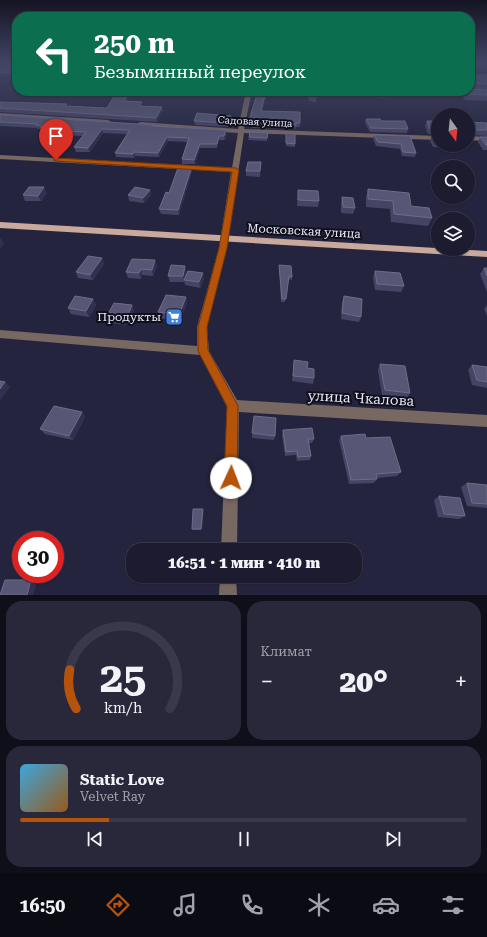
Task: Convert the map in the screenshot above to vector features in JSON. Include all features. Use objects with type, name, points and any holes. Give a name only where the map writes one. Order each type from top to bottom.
[{"type":"main road","name":"Московская улица","points":[[0,225],[487,254]]},
{"type":"street","points":[[475,93],[487,93]]},
{"type":"street","points":[[229,543],[233,406],[203,351],[202,327],[224,238],[248,96]]},
{"type":"street","points":[[0,115],[116,122]]},
{"type":"street","name":"Садовая улица","points":[[132,124],[241,132],[431,138]]},
{"type":"street","points":[[475,138],[487,139]]},
{"type":"street","points":[[0,157],[236,170]]},
{"type":"street","points":[[0,334],[203,351]]},
{"type":"street","name":"улица Чкалова","points":[[233,406],[487,421]]},
{"type":"street","points":[[228,583],[228,595]]},
{"type":"building","points":[[475,91],[487,91],[487,95],[475,94]]},
{"type":"building","points":[[114,96],[127,96],[124,101],[142,102],[139,106],[162,107],[156,118],[0,108],[0,102],[67,104],[65,106],[107,108]]},
{"type":"building","points":[[256,96],[265,96],[261,111],[300,112],[300,123],[296,123],[296,125],[270,123],[270,125],[252,124],[253,120],[249,120]]},
{"type":"building","points":[[197,113],[231,116],[229,123],[194,121]]},
{"type":"building","points":[[0,115],[226,130],[224,136],[219,136],[217,144],[200,144],[194,160],[182,159],[189,138],[167,137],[158,153],[115,153],[130,130],[102,129],[88,148],[74,147],[86,132],[59,131],[62,128],[40,127],[41,126],[36,125],[37,124],[0,122]]},
{"type":"building","points":[[366,119],[405,121],[408,129],[371,128]]},
{"type":"building","points":[[427,121],[431,121],[430,129]]},
{"type":"building","points":[[475,122],[487,123],[487,130],[475,130]]},
{"type":"building","points":[[250,132],[268,133],[267,138],[249,137]]},
{"type":"building","points":[[286,133],[295,134],[295,144],[286,143]]},
{"type":"building","points":[[374,135],[410,136],[416,153],[403,152],[401,144],[378,142]]},
{"type":"building","points":[[480,137],[487,137],[487,145],[486,145]]},
{"type":"building","points":[[248,162],[261,162],[260,171],[246,171]]},
{"type":"building","points":[[179,165],[192,166],[178,210],[159,209],[166,192],[169,193]]},
{"type":"building","points":[[29,187],[44,187],[38,196],[23,195]]},
{"type":"building","points":[[135,187],[150,190],[143,198],[128,195]]},
{"type":"building","points":[[368,189],[409,193],[411,206],[429,208],[431,218],[394,214],[393,201],[368,199]]},
{"type":"building","points":[[298,190],[318,191],[319,201],[298,200]]},
{"type":"building","points":[[342,197],[353,198],[355,208],[343,207]]},
{"type":"building","points":[[88,256],[102,258],[90,275],[76,272]]},
{"type":"building","points":[[132,259],[155,260],[152,270],[141,269],[139,273],[126,272]]},
{"type":"building","points":[[171,265],[185,266],[183,276],[168,276]]},
{"type":"building","points":[[279,265],[291,266],[292,277],[289,276],[286,299],[282,299]]},
{"type":"building","points":[[484,268],[487,268],[487,276]]},
{"type":"building","points":[[188,271],[203,273],[199,282],[184,280]]},
{"type":"building","points":[[375,271],[400,273],[404,286],[377,284]]},
{"type":"building","points":[[166,295],[186,297],[179,315],[158,312]]},
{"type":"building","points":[[75,296],[93,299],[86,311],[68,308]]},
{"type":"building","points":[[344,296],[362,299],[361,317],[342,313]]},
{"type":"building","points":[[114,303],[132,305],[128,315],[125,314],[123,319],[109,317],[112,313],[109,312]]},
{"type":"building","points":[[294,360],[308,362],[307,368],[314,369],[314,378],[293,376]]},
{"type":"building","points":[[380,364],[405,366],[410,393],[385,390]]},
{"type":"building","points":[[472,365],[487,367],[487,382],[477,380]]},
{"type":"building","points":[[0,381],[5,382],[0,389]]},
{"type":"building","points":[[54,406],[82,412],[69,436],[40,429]]},
{"type":"building","points":[[254,416],[276,418],[275,436],[252,433]]},
{"type":"building","points":[[312,428],[314,439],[308,439],[311,456],[298,457],[297,451],[286,452],[283,430]]},
{"type":"building","points":[[365,434],[366,438],[390,437],[401,472],[376,474],[377,479],[351,480],[341,436]]},
{"type":"building","points":[[467,483],[487,485],[487,504],[472,503]]},
{"type":"building","points":[[439,496],[460,498],[465,516],[444,514]]},
{"type":"building","points":[[193,509],[203,509],[201,529],[192,529]]},
{"type":"building","points":[[5,580],[12,580],[12,583],[30,583],[27,595],[0,595]]},
{"type":"place","name":"Продукты","points":[[174,317]]},
{"type":"route","points":[[56,160],[236,170],[223,248],[202,327],[203,351],[233,406],[231,478]]}]
